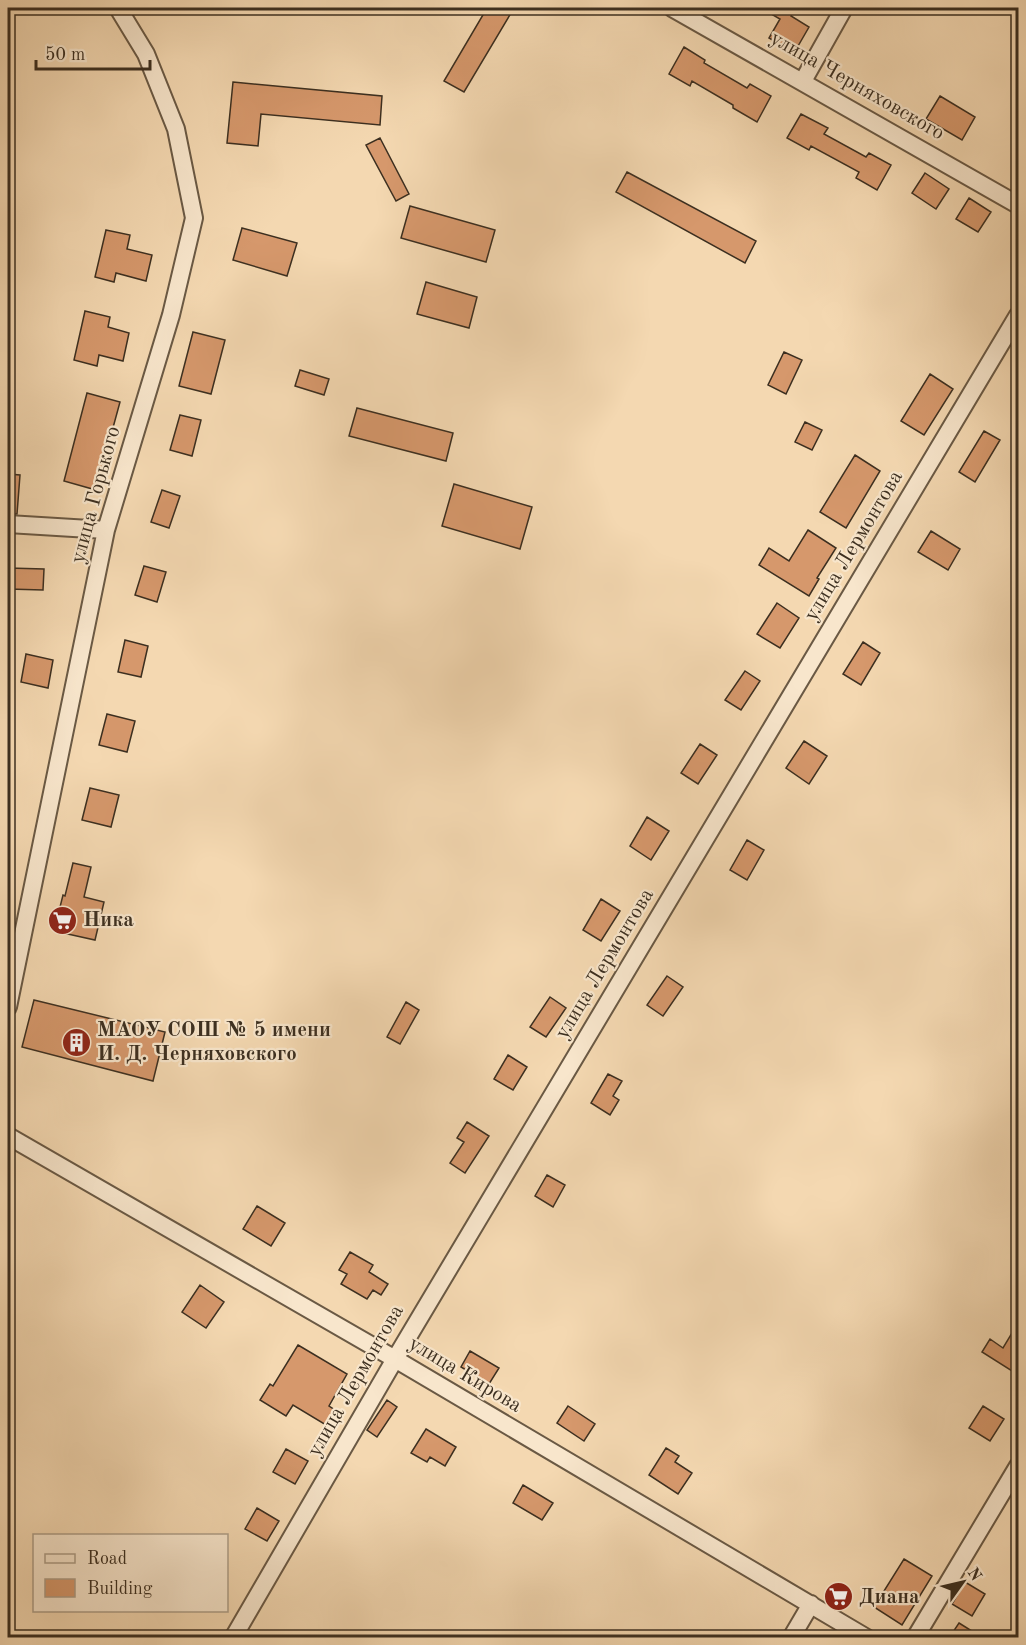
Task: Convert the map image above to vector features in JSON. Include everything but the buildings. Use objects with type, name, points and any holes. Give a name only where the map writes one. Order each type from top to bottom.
[{"type":"street","name":"улица Горького","points":[[8,1007],[106,530],[171,315],[194,218],[176,129],[146,54],[118,8]]},
{"type":"street","name":"улица Черняховского","points":[[672,8],[1018,205]]},
{"type":"street","points":[[803,81],[844,8]]},
{"type":"street","name":"улица Лермонтова","points":[[233,1638],[395,1359],[1018,315]]},
{"type":"street","points":[[8,524],[106,530]]},
{"type":"street","name":"улица Кирова","points":[[8,1136],[395,1359],[508,1428],[867,1638]]},
{"type":"street","points":[[915,1638],[1018,1466]]},
{"type":"street","points":[[791,1638],[811,1604]]},
{"type":"place","name":"Ника","points":[[62,920]]},
{"type":"place","name":"МАОУ СОШ № 5 имени И. Д. Черняховского","points":[[76,1042]]},
{"type":"place","name":"Диана","points":[[838,1597]]}]
